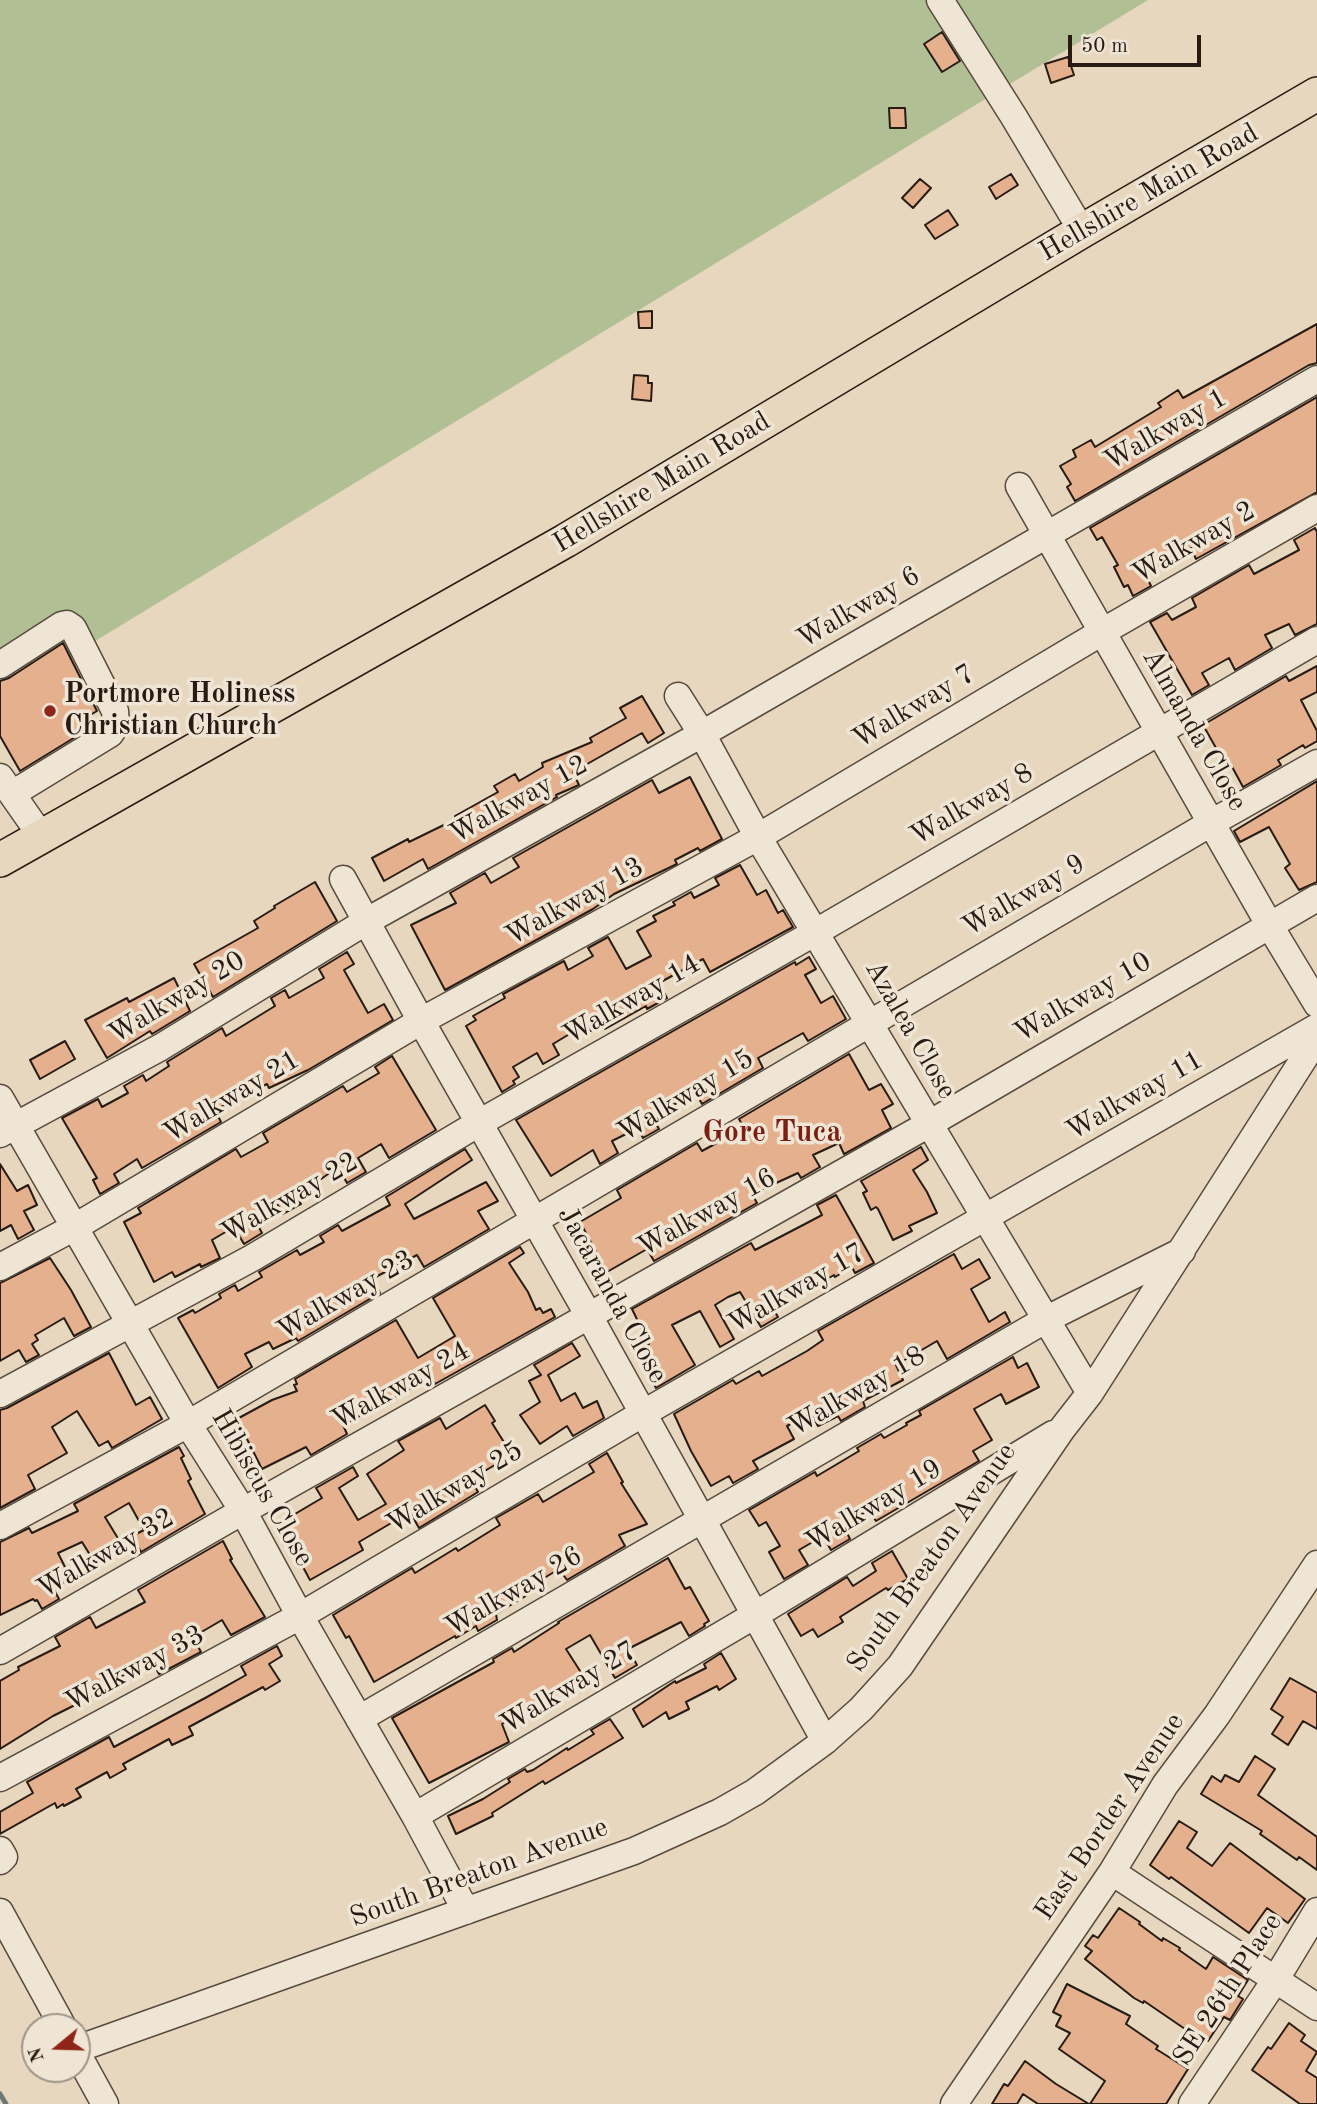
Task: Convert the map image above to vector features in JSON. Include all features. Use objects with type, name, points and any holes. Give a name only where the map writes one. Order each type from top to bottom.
[{"type":"main road","name":"Hellshire Main Road","points":[[0,860],[565,541],[1082,231],[1317,94]]},
{"type":"street","points":[[940,0],[1082,231]]},
{"type":"street","name":"Walkway 1","points":[[1048,536],[1317,379]]},
{"type":"street","name":"Almanda Close","points":[[1019,486],[1317,1004]]},
{"type":"street","name":"Walkway 2","points":[[1102,632],[1317,508]]},
{"type":"street","name":"Walkway 6","points":[[702,734],[1048,536]]},
{"type":"street","points":[[0,664],[67,624],[73,628],[115,712],[116,725],[110,734],[6,785],[42,837]]},
{"type":"street","name":"Walkway 7","points":[[758,837],[1102,632]]},
{"type":"street","name":"Walkway 8","points":[[816,932],[1317,640]]},
{"type":"street","name":"Azalea Close","points":[[678,696],[702,734],[758,837],[1090,1394]]},
{"type":"street","name":"Walkway 12","points":[[367,920],[702,734]]},
{"type":"street","name":"Walkway 9","points":[[869,1024],[1317,763]]},
{"type":"street","name":"Walkway 13","points":[[421,1021],[758,837]]},
{"type":"street","name":"Jacaranda Close","points":[[343,879],[825,1741]]},
{"type":"street","name":"Walkway 10","points":[[929,1124],[1317,898]]},
{"type":"street","name":"Walkway 20","points":[[8,1129],[161,1047],[367,920]]},
{"type":"street","name":"Walkway 14","points":[[479,1123],[816,932]]},
{"type":"street","name":"Walkway 21","points":[[0,1267],[75,1227],[421,1021]]},
{"type":"street","name":"Walkway 15","points":[[534,1222],[869,1024]]},
{"type":"street","name":"Walkway 11","points":[[984,1219],[1317,1027]]},
{"type":"street","name":"South Breaton Avenue","points":[[91,2046],[634,1851],[682,1831],[755,1792],[825,1741],[861,1709],[900,1666],[1062,1429],[1090,1394],[1317,1038]]},
{"type":"street","name":"Hibiscus Close","points":[[0,1098],[8,1129],[75,1227],[188,1424],[243,1511],[466,1911]]},
{"type":"street","name":"Walkway 22","points":[[0,1394],[252,1258],[479,1123]]},
{"type":"street","name":"Walkway 16","points":[[589,1315],[929,1124]]},
{"type":"street","name":"Walkway 17","points":[[642,1414],[984,1219]]},
{"type":"street","name":"Walkway 23","points":[[0,1526],[188,1424],[534,1222]]},
{"type":"street","name":"Walkway 18","points":[[701,1519],[1045,1320],[1182,1251]]},
{"type":"street","name":"Walkway 24","points":[[243,1511],[589,1315]]},
{"type":"street","name":"Walkway 25","points":[[300,1616],[642,1414]]},
{"type":"street","name":"Walkway 19","points":[[755,1615],[1062,1429]]},
{"type":"street","name":"Walkway 32","points":[[0,1651],[243,1511]]},
{"type":"street","name":"Walkway 26","points":[[359,1719],[701,1519]]},
{"type":"street","name":"East Border Avenue","points":[[954,2104],[1112,1872],[1165,1785],[1217,1715],[1317,1564]]},
{"type":"street","name":"Walkway 27","points":[[415,1816],[755,1615]]},
{"type":"street","name":"Walkway 33","points":[[0,1778],[300,1616]]},
{"type":"street","points":[[0,1850],[4,1857],[0,1861]]},
{"type":"street","points":[[1112,1872],[1317,2007]]},
{"type":"street","name":"SE 26th Place","points":[[1192,2104],[1276,1979],[1317,1910]]},
{"type":"street","points":[[0,1912],[55,2013]]},
{"type":"street","points":[[91,2078],[105,2104]]},
{"type":"green space","points":[[0,0],[1148,0],[0,699]]},
{"type":"building","points":[[942,32],[960,61],[942,72],[924,44]]},
{"type":"building","points":[[1068,57],[1074,75],[1051,83],[1045,64]]},
{"type":"building","points":[[889,108],[905,108],[906,128],[890,128]]},
{"type":"building","points":[[1011,174],[1018,185],[996,199],[989,187]]},
{"type":"building","points":[[920,179],[931,188],[913,208],[902,198]]},
{"type":"building","points":[[948,210],[958,225],[935,239],[925,225]]},
{"type":"building","points":[[652,311],[652,328],[639,328],[638,312]]},
{"type":"building","points":[[1317,324],[1317,363],[1309,365],[1075,501],[1067,487],[1071,484],[1060,466],[1076,457],[1073,450],[1091,440],[1095,447],[1161,407],[1158,403],[1178,390],[1183,398]]},
{"type":"building","points":[[634,375],[648,376],[648,383],[652,383],[651,401],[632,399]]},
{"type":"building","points":[[1317,397],[1317,492],[1196,559],[1191,548],[1145,573],[1151,586],[1133,596],[1128,585],[1124,587],[1114,567],[1118,565],[1102,537],[1097,540],[1090,528]]},
{"type":"building","points":[[1315,528],[1317,624],[1295,635],[1289,624],[1265,635],[1272,648],[1235,670],[1229,658],[1202,673],[1209,685],[1192,695],[1150,622],[1167,613],[1172,620],[1196,607],[1192,598],[1249,565],[1254,574],[1299,550],[1294,540]]},
{"type":"building","points":[[63,643],[97,711],[85,718],[90,728],[20,771],[0,736],[0,681]]},
{"type":"building","points":[[1317,666],[1317,692],[1301,700],[1317,731],[1317,741],[1305,748],[1303,745],[1278,760],[1281,765],[1243,787],[1224,752],[1220,755],[1203,725],[1286,676],[1289,681]]},
{"type":"building","points":[[642,696],[664,733],[648,743],[642,733],[573,772],[579,785],[556,795],[557,797],[428,869],[423,859],[384,881],[372,858],[456,819],[455,816],[498,792],[494,786],[515,774],[519,781],[543,767],[542,763],[592,742],[590,738],[626,718],[620,708]]},
{"type":"building","points":[[690,777],[722,839],[675,860],[677,864],[614,894],[593,909],[445,990],[411,925],[456,903],[450,893],[485,873],[491,883],[519,867],[513,858],[652,780],[659,793]]},
{"type":"building","points":[[1317,781],[1317,882],[1299,890],[1285,868],[1290,864],[1269,827],[1240,842],[1234,831]]},
{"type":"building","points":[[740,865],[757,895],[766,890],[778,913],[783,910],[793,927],[710,972],[703,959],[659,983],[667,998],[647,1009],[646,1006],[605,1029],[602,1025],[590,1031],[586,1024],[553,1044],[559,1055],[543,1064],[537,1053],[513,1067],[519,1077],[513,1081],[515,1084],[502,1092],[466,1026],[476,1020],[473,1016],[505,998],[503,994],[564,961],[568,970],[593,956],[588,948],[608,937],[626,969],[651,956],[637,931],[656,921],[653,916],[675,905],[673,902],[691,892],[694,898],[719,885],[715,878]]},
{"type":"building","points":[[315,882],[337,921],[213,997],[194,964],[258,928],[254,921]]},
{"type":"building","points":[[347,952],[354,964],[344,970],[368,1013],[384,1004],[393,1020],[308,1070],[269,1088],[267,1084],[215,1110],[221,1122],[142,1168],[137,1159],[114,1174],[119,1183],[100,1194],[93,1180],[97,1178],[62,1118],[98,1099],[102,1107],[128,1093],[124,1086],[143,1075],[146,1081],[169,1066],[167,1062],[222,1028],[226,1036],[275,1006],[271,998],[285,990],[289,998],[324,978],[319,969]]},
{"type":"building","points":[[809,957],[816,969],[805,975],[821,1003],[833,996],[846,1019],[808,1041],[803,1033],[758,1058],[763,1068],[702,1104],[696,1093],[652,1116],[659,1129],[643,1138],[638,1128],[612,1141],[618,1153],[600,1164],[593,1150],[551,1176],[516,1120],[795,962],[796,965]]},
{"type":"building","points":[[174,978],[190,1011],[152,1034],[150,1031],[107,1058],[85,1020],[127,998],[129,1002]]},
{"type":"building","points":[[65,1041],[75,1059],[40,1079],[30,1060]]},
{"type":"building","points":[[849,1054],[869,1090],[881,1084],[893,1104],[882,1110],[891,1128],[844,1154],[839,1143],[813,1155],[820,1167],[801,1178],[798,1173],[752,1194],[757,1203],[654,1261],[647,1249],[607,1272],[580,1222],[621,1198],[617,1190],[697,1143],[702,1151],[744,1128],[739,1119]]},
{"type":"building","points":[[392,1056],[436,1130],[389,1158],[381,1144],[358,1158],[366,1172],[347,1183],[338,1167],[295,1194],[301,1204],[283,1214],[276,1202],[253,1216],[262,1233],[244,1244],[234,1227],[212,1240],[220,1258],[201,1267],[200,1264],[175,1277],[172,1272],[154,1282],[124,1222],[141,1213],[138,1208],[236,1149],[241,1157],[268,1142],[263,1133],[343,1086],[347,1092],[379,1073],[375,1067]]},
{"type":"building","points":[[921,1147],[928,1160],[913,1170],[937,1213],[909,1226],[912,1231],[893,1240],[878,1209],[876,1207],[871,1210],[863,1193],[867,1191],[861,1181]]},
{"type":"building","points":[[465,1149],[472,1160],[405,1204],[414,1219],[486,1182],[498,1201],[478,1211],[489,1229],[424,1267],[417,1255],[372,1279],[380,1293],[298,1341],[296,1338],[273,1349],[269,1342],[245,1354],[252,1367],[218,1388],[178,1318],[193,1310],[195,1313],[221,1298],[219,1294],[235,1285],[238,1291],[262,1277],[259,1272],[297,1250],[300,1255],[324,1242],[320,1236],[338,1225],[342,1231],[390,1205],[386,1197]]},
{"type":"building","points":[[0,1164],[17,1191],[28,1185],[37,1205],[24,1211],[34,1230],[18,1239],[11,1225],[0,1231]]},
{"type":"building","points":[[836,1195],[874,1263],[855,1273],[852,1267],[808,1290],[803,1282],[769,1302],[778,1317],[761,1327],[740,1292],[728,1297],[715,1305],[734,1339],[720,1347],[700,1311],[672,1325],[695,1365],[656,1388],[636,1352],[649,1344],[632,1309],[751,1243],[755,1250],[822,1215],[817,1205]]},
{"type":"building","points":[[520,1247],[524,1253],[509,1263],[536,1310],[540,1308],[543,1313],[551,1309],[555,1317],[435,1384],[431,1377],[343,1425],[347,1434],[311,1455],[306,1447],[262,1469],[237,1419],[272,1400],[297,1391],[295,1379],[396,1320],[418,1358],[455,1336],[433,1298]]},
{"type":"building","points":[[954,1254],[962,1269],[979,1259],[990,1278],[971,1289],[989,1322],[1005,1312],[1010,1322],[947,1359],[937,1341],[896,1365],[903,1380],[863,1401],[865,1407],[841,1421],[838,1416],[818,1426],[811,1413],[787,1426],[794,1439],[753,1461],[758,1469],[733,1483],[729,1476],[711,1486],[674,1414],[733,1380],[736,1384],[759,1371],[762,1376],[807,1351],[823,1340],[818,1331]]},
{"type":"building","points":[[50,1258],[91,1327],[74,1336],[64,1318],[35,1335],[38,1340],[32,1344],[39,1355],[26,1362],[19,1350],[0,1361],[0,1283]]},
{"type":"building","points":[[572,1343],[580,1356],[548,1375],[561,1401],[575,1393],[583,1408],[597,1401],[604,1418],[573,1436],[567,1426],[540,1444],[520,1415],[540,1402],[529,1381],[541,1375],[534,1365]]},
{"type":"building","points":[[109,1353],[136,1405],[150,1397],[162,1419],[112,1448],[108,1441],[99,1446],[77,1411],[52,1427],[67,1453],[28,1475],[35,1489],[0,1508],[0,1410]]},
{"type":"building","points":[[1013,1357],[1018,1368],[1027,1363],[1039,1387],[1006,1404],[1001,1394],[974,1409],[992,1440],[973,1451],[979,1461],[876,1521],[869,1510],[843,1525],[850,1539],[831,1550],[823,1536],[799,1550],[808,1565],[784,1579],[769,1552],[780,1546],[766,1522],[759,1526],[749,1510],[815,1472],[817,1476],[859,1451],[857,1448],[881,1434],[884,1438],[907,1425],[906,1423],[921,1415],[919,1411]]},
{"type":"building","points":[[485,1405],[495,1421],[492,1423],[512,1455],[471,1479],[478,1492],[419,1528],[410,1512],[359,1542],[363,1550],[310,1580],[297,1556],[301,1553],[283,1521],[322,1498],[316,1488],[353,1467],[358,1476],[339,1488],[358,1520],[386,1504],[367,1474],[404,1450],[398,1441],[440,1418],[446,1429]]},
{"type":"building","points":[[179,1447],[191,1479],[188,1481],[205,1514],[141,1552],[132,1536],[144,1530],[129,1503],[105,1517],[122,1545],[95,1563],[82,1542],[58,1553],[71,1579],[53,1588],[59,1599],[42,1609],[37,1600],[33,1599],[0,1615],[0,1542],[29,1528],[32,1533],[78,1511],[74,1504]]},
{"type":"building","points":[[607,1453],[623,1482],[621,1483],[647,1524],[619,1535],[625,1546],[567,1580],[559,1569],[531,1586],[534,1591],[496,1614],[497,1620],[478,1631],[476,1626],[456,1638],[455,1636],[374,1682],[349,1636],[346,1638],[333,1615],[412,1568],[415,1573],[456,1548],[458,1551],[500,1525],[496,1518],[538,1494],[543,1502],[594,1472],[589,1464]]},
{"type":"building","points":[[223,1541],[232,1559],[230,1560],[265,1617],[231,1635],[222,1620],[193,1637],[201,1652],[159,1674],[152,1661],[131,1670],[93,1696],[53,1716],[0,1749],[0,1681],[19,1670],[18,1667],[60,1646],[55,1637],[90,1617],[96,1628],[145,1602],[138,1590]]},
{"type":"building","points":[[892,1551],[908,1579],[888,1590],[886,1588],[840,1617],[843,1622],[818,1637],[813,1629],[801,1636],[788,1614],[847,1577],[853,1586],[876,1571],[872,1563]]},
{"type":"building","points":[[668,1558],[685,1589],[690,1587],[709,1621],[705,1626],[689,1636],[681,1622],[628,1649],[637,1665],[615,1678],[590,1635],[566,1649],[582,1674],[502,1724],[509,1742],[429,1783],[392,1718],[494,1662],[493,1659],[512,1648],[514,1652],[558,1622]]},
{"type":"building","points":[[277,1646],[282,1656],[269,1664],[280,1681],[265,1690],[263,1687],[189,1727],[193,1735],[172,1745],[169,1739],[123,1764],[126,1769],[110,1778],[107,1772],[76,1789],[81,1797],[57,1808],[55,1803],[0,1834],[0,1812],[33,1793],[27,1782],[109,1737],[114,1747],[207,1697],[246,1675],[241,1666]]},
{"type":"building","points":[[721,1653],[736,1679],[719,1690],[717,1686],[686,1702],[689,1709],[669,1719],[666,1712],[643,1727],[633,1709],[675,1681],[676,1683],[706,1668],[704,1664]]},
{"type":"building","points":[[1290,1678],[1317,1693],[1317,1729],[1303,1721],[1288,1745],[1272,1734],[1283,1717],[1271,1709]]},
{"type":"building","points":[[610,1719],[623,1738],[545,1784],[543,1781],[492,1813],[493,1816],[456,1834],[448,1816],[483,1799],[525,1769],[527,1772],[533,1770],[567,1748],[568,1750],[594,1734],[591,1730]]},
{"type":"building","points":[[1255,1756],[1275,1769],[1258,1795],[1317,1837],[1317,1870],[1299,1857],[1297,1860],[1260,1834],[1262,1831],[1201,1794],[1212,1776],[1221,1782],[1225,1775],[1239,1782]]},
{"type":"building","points":[[1179,1821],[1197,1832],[1187,1848],[1212,1866],[1230,1843],[1305,1899],[1288,1923],[1267,1908],[1249,1933],[1150,1865]]},
{"type":"building","points":[[1119,1908],[1162,1941],[1163,1938],[1180,1948],[1179,1950],[1206,1969],[1213,1957],[1248,1980],[1238,1996],[1243,1999],[1230,2020],[1224,2017],[1208,2041],[1144,2001],[1143,2003],[1134,1998],[1085,1959],[1092,1951],[1085,1946],[1093,1935],[1098,1938]]},
{"type":"building","points":[[1067,1984],[1130,2016],[1126,2024],[1158,2046],[1156,2049],[1188,2069],[1166,2104],[1090,2104],[1105,2081],[1059,2049],[1070,2033],[1056,2026],[1061,2016],[1053,2012]]},
{"type":"building","points":[[1289,2023],[1305,2035],[1301,2041],[1317,2052],[1306,2071],[1317,2078],[1317,2104],[1300,2104],[1252,2070]]},
{"type":"building","points":[[1025,2061],[1089,2104],[1038,2104],[1023,2094],[1017,2104],[992,2104],[1004,2084],[1008,2086]]},
{"type":"waterway","points":[[0,2094],[6,2104]]},
{"type":"place","name":"Portmore Holiness Christian Church","points":[[50,711]]},
{"type":"district","name":"Gore Tuca","points":[[772,1133]]}]
